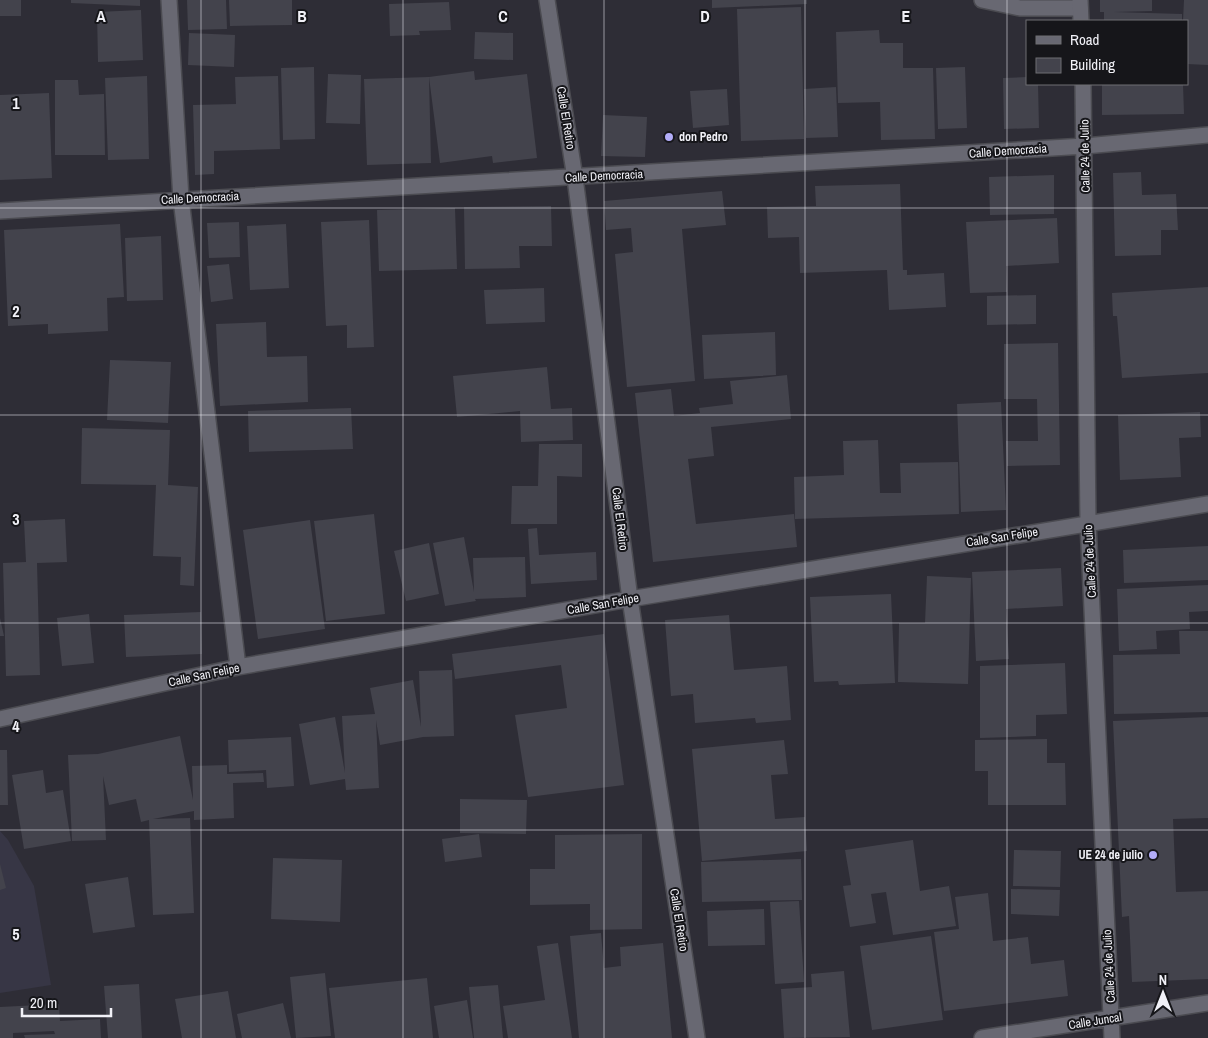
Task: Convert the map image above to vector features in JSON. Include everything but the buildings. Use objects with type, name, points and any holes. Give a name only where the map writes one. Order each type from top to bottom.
[{"type":"street","points":[[170,0],[181,199],[238,668]]},
{"type":"street","name":"Calle El Retiro","points":[[547,0],[576,178],[630,599],[697,1038]]},
{"type":"street","points":[[982,0],[1020,8],[1080,10]]},
{"type":"street","name":"Calle 24 de Julio","points":[[1083,85],[1088,523],[1112,1038]]},
{"type":"street","name":"Calle Democracia","points":[[0,211],[181,199],[576,178],[1085,146],[1208,134]]},
{"type":"street","name":"Calle San Felipe","points":[[0,719],[238,668],[630,599],[1208,504]]},
{"type":"street","name":"Calle Juncal","points":[[982,1038],[1208,1003]]},
{"type":"shaded area","points":[[0,831],[8,840],[34,886],[51,985],[0,993]]},
{"type":"place","name":"don Pedro","points":[[669,137]]},
{"type":"place","name":"UE 24 de julio","points":[[1153,855]]}]
